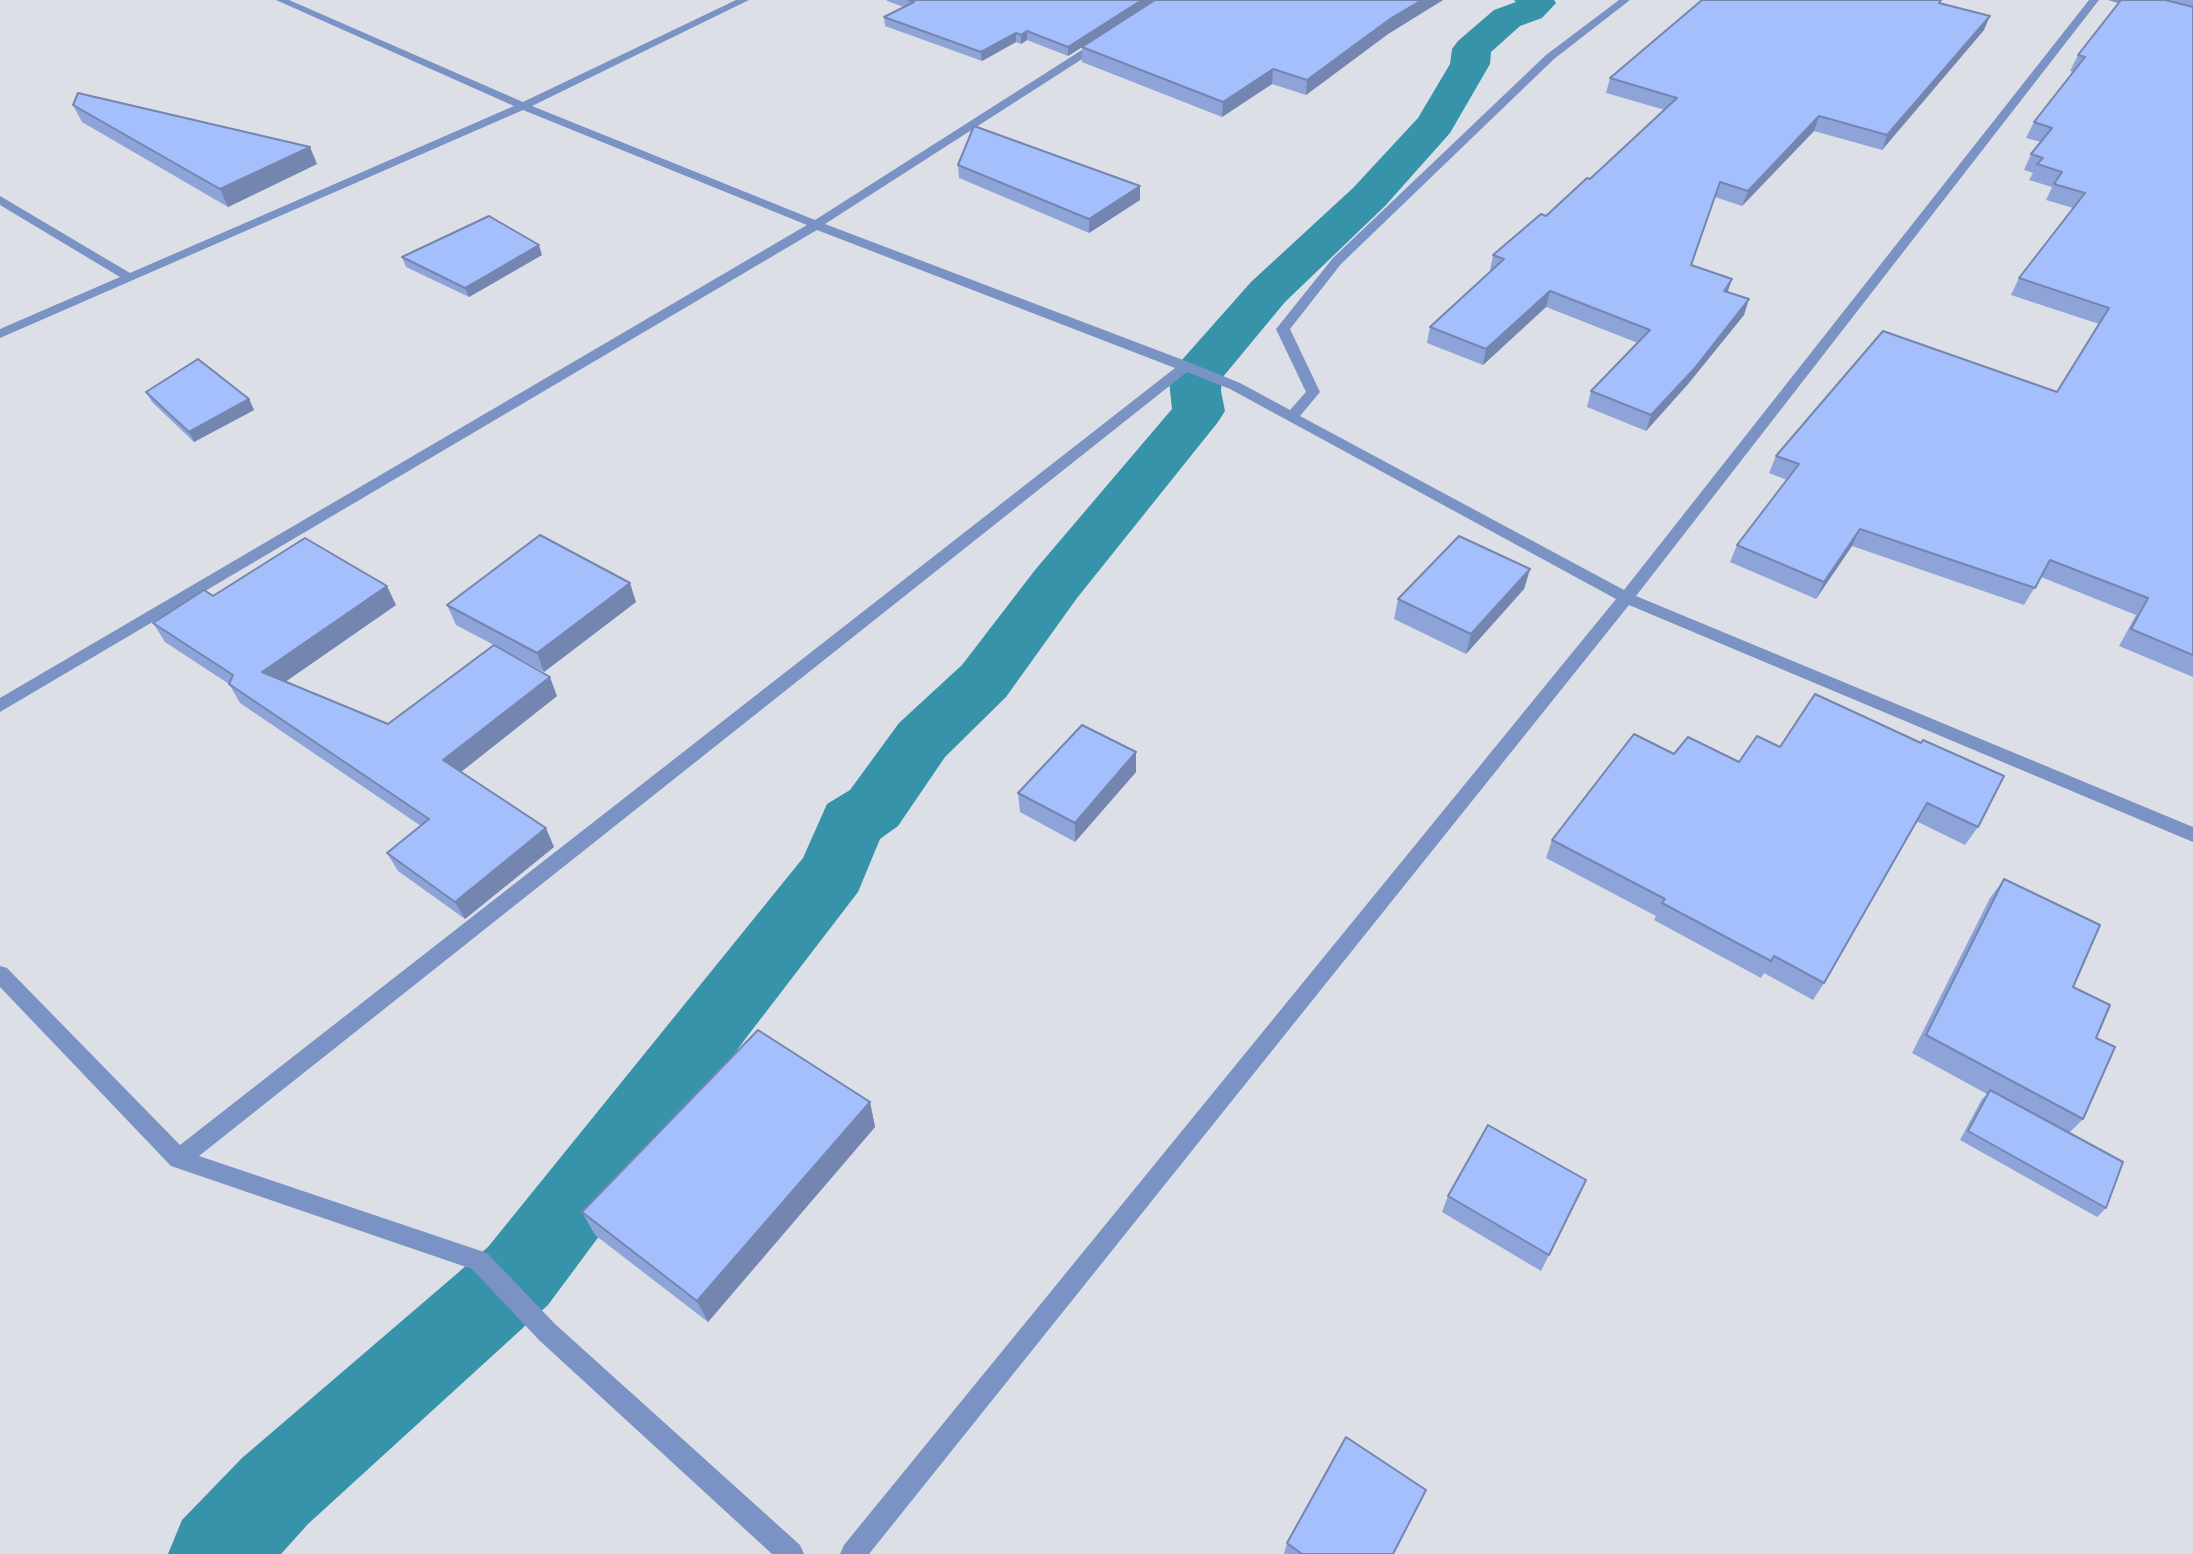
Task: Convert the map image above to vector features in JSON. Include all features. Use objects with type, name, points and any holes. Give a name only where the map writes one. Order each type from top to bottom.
[{"type":"street","points":[[281,0],[523,106],[816,225],[1235,386],[1626,598],[2193,835]]},
{"type":"street","points":[[0,334],[127,276],[523,106],[744,0]]},
{"type":"street","points":[[1292,417],[1313,392],[1283,329],[1337,261],[1550,57],[1625,0]]},
{"type":"street","points":[[853,1554],[1626,598],[2094,0]]},
{"type":"street","points":[[2113,0],[2153,10]]},
{"type":"street","points":[[0,706],[816,225],[1109,37]]},
{"type":"street","points":[[0,200],[127,276]]},
{"type":"street","points":[[179,1159],[1186,366]]},
{"type":"street","points":[[0,974],[179,1159],[479,1261],[547,1332],[791,1554]]},
{"type":"building","points":[[908,0],[1142,0],[1068,47],[1027,31],[1021,35],[1016,33],[981,52],[884,17],[914,2]]},
{"type":"building","points":[[1155,0],[1422,0],[1390,19],[1307,80],[1273,69],[1223,102],[1082,47]]},
{"type":"building","points":[[1702,0],[1941,0],[1939,3],[1990,16],[1887,135],[1819,116],[1748,191],[1720,182],[1691,265],[1732,279],[1724,291],[1749,299],[1694,369],[1651,415],[1591,391],[1650,330],[1550,291],[1486,349],[1430,327],[1504,259],[1493,255],[1541,214],[1546,216],[1587,178],[1590,179],[1677,98],[1610,78]]},
{"type":"building","points":[[2121,0],[2165,0],[2193,7],[2193,655],[2131,629],[2148,598],[2050,560],[2035,588],[1860,529],[1824,582],[1737,545],[1799,464],[1776,456],[1883,331],[2057,392],[2109,308],[2019,278],[2085,193],[2054,184],[2062,172],[2037,164],[2043,158],[2031,154],[2052,128],[2034,122],[2085,57],[2078,55]]},
{"type":"building","points":[[78,93],[310,147],[220,189],[73,105]]},
{"type":"building","points":[[974,126],[1140,186],[1089,219],[958,165]]},
{"type":"building","points":[[489,216],[539,245],[465,288],[402,257]]},
{"type":"building","points":[[198,359],[249,399],[189,432],[146,392]]},
{"type":"building","points":[[540,535],[630,583],[537,653],[447,605]]},
{"type":"building","points":[[1459,536],[1530,569],[1471,634],[1398,599]]},
{"type":"building","points":[[305,538],[387,586],[262,672],[388,724],[494,645],[550,677],[443,760],[546,828],[455,902],[387,853],[429,819],[229,684],[233,675],[153,623],[204,590],[213,596]]},
{"type":"building","points":[[1815,694],[1921,743],[1923,740],[2004,776],[1978,827],[1927,803],[1824,983],[1774,956],[1771,961],[1662,903],[1665,899],[1552,840],[1634,734],[1674,754],[1688,737],[1739,762],[1757,736],[1780,747]]},
{"type":"building","points":[[1082,725],[1136,752],[1075,823],[1018,793]]},
{"type":"building","points":[[2004,879],[2100,925],[2073,987],[2110,1005],[2096,1038],[2115,1047],[2083,1119],[1926,1035]]},
{"type":"building","points":[[758,1030],[870,1102],[697,1301],[582,1212]]},
{"type":"building","points":[[1990,1090],[2123,1162],[2106,1208],[1968,1131]]},
{"type":"building","points":[[1488,1125],[1586,1180],[1549,1255],[1448,1196]]},
{"type":"building","points":[[1346,1437],[1426,1490],[1393,1554],[1302,1554],[1287,1543]]},
{"type":"waterway","points":[[216,1554],[275,1491],[518,1276],[833,872],[851,823],[874,808],[922,740],[984,681],[1056,584],[1199,411],[1194,386],[1199,372],[1268,292],[1369,197],[1435,124],[1470,64],[1472,49],[1507,18],[1529,10],[1537,3],[1533,0]]}]
